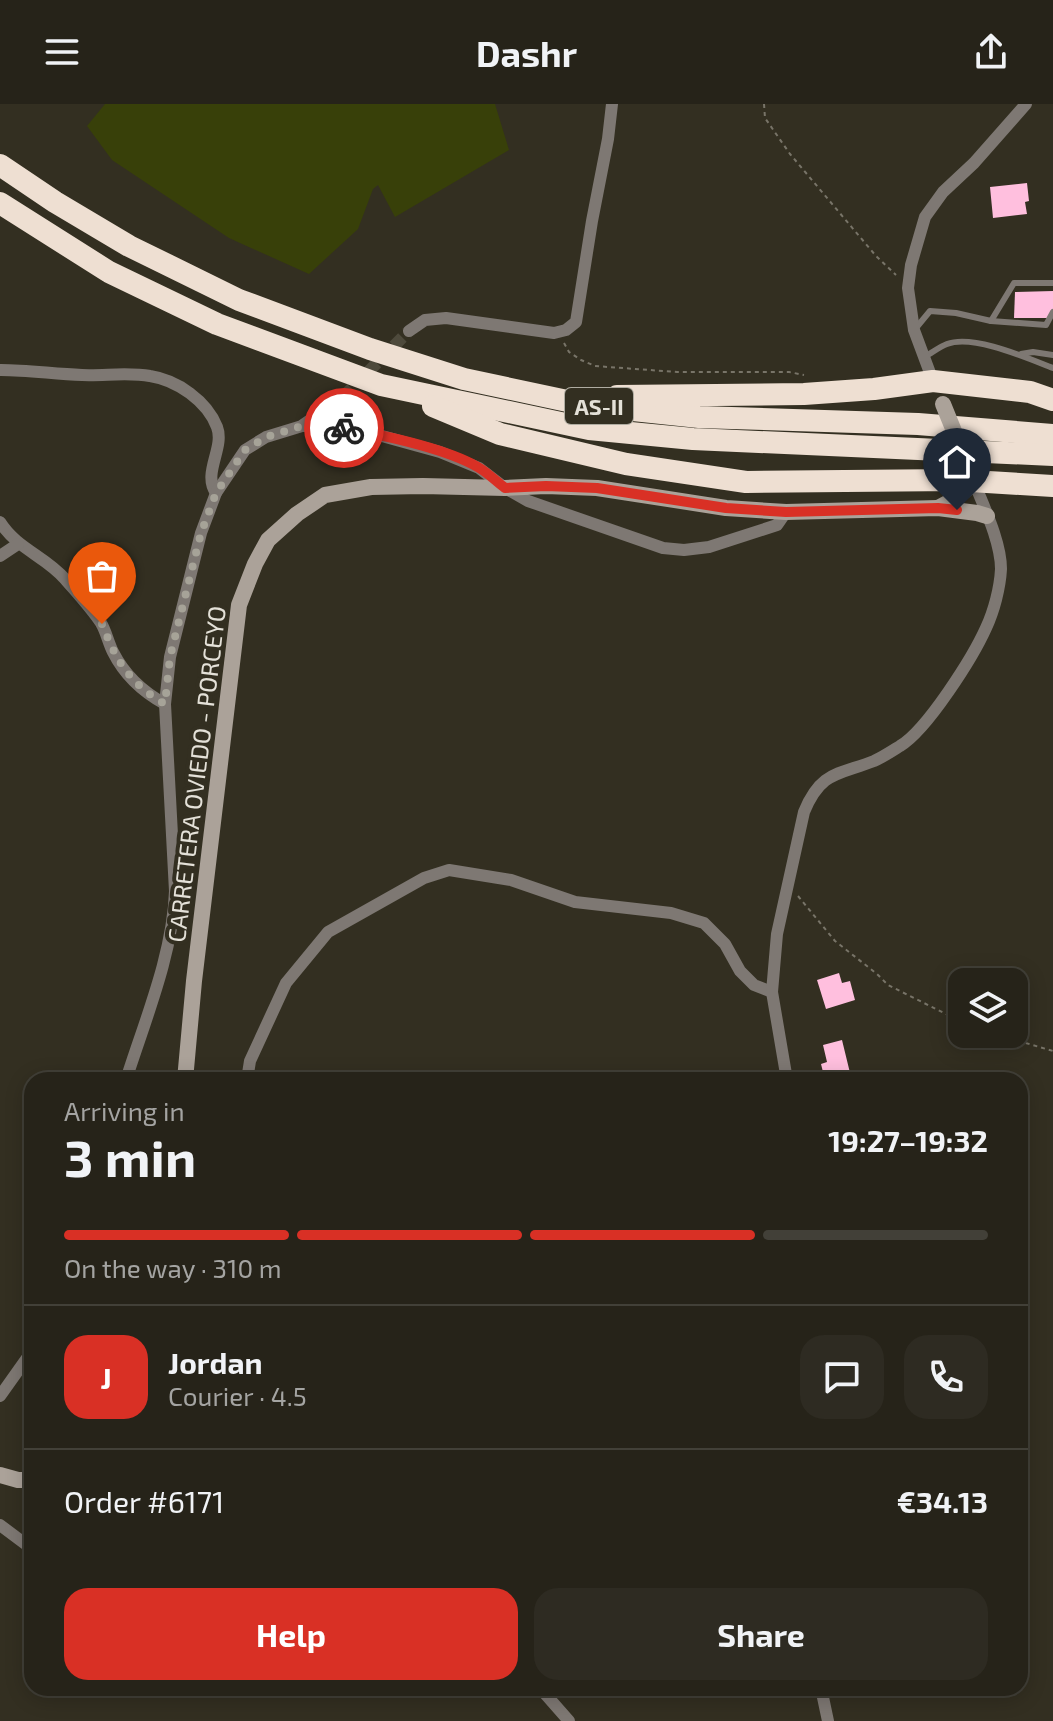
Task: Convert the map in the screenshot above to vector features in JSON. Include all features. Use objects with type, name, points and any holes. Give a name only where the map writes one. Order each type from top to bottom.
[{"type":"highway","name":"AS-II","points":[[0,165],[129,246],[239,300],[370,349],[464,379],[586,405],[699,417],[918,424],[1053,435]]},
{"type":"highway","name":"AS-II","points":[[0,203],[109,272],[217,324],[381,385],[589,429],[693,439],[1053,455]]},
{"type":"highway","points":[[464,379],[613,396],[804,394],[933,381],[1030,392],[1053,400]]},
{"type":"highway","points":[[381,385],[500,434],[626,464],[746,482],[955,480],[970,472],[1053,486]]},
{"type":"main road","points":[[933,381],[970,472],[954,501],[938,508]]},
{"type":"main road","name":"CARRETERA OVIEDO - PORCEYO","points":[[186,1072],[239,605],[268,540],[297,514],[325,495],[371,487],[546,486],[597,488],[726,508],[786,512],[938,508],[987,516]]},
{"type":"main road","points":[[0,1475],[24,1480]]},
{"type":"street","points":[[409,331],[425,320],[446,318],[557,333],[576,322],[612,104]]},
{"type":"street","points":[[933,381],[914,330],[908,288],[911,265],[925,217],[934,203],[1026,104]]},
{"type":"street","points":[[0,383],[0,369],[150,376],[169,382],[191,395],[208,411],[218,430],[211,474],[212,488],[216,493]]},
{"type":"street","points":[[302,426],[343,397]]},
{"type":"street","points":[[129,1072],[167,951],[174,919],[165,704],[170,657],[201,533],[216,493],[245,450],[266,437],[302,426],[330,426],[357,431],[440,452],[479,468],[505,488]]},
{"type":"street","points":[[786,1072],[772,992],[777,934],[804,812],[811,795],[825,779],[876,760],[905,743],[935,710],[987,627],[999,587],[1001,567],[997,546],[970,472]]},
{"type":"street","name":"CARRETERA OVIEDO - PORCEYO","points":[[505,488],[528,501],[605,526],[645,543],[684,550],[709,547],[777,525],[786,512]]},
{"type":"street","points":[[0,522],[18,544],[48,563],[63,577],[102,624],[113,652],[126,673],[165,704]]},
{"type":"street","points":[[0,556],[18,544]]},
{"type":"street","points":[[248,1072],[270,1013],[286,983],[328,932],[424,878],[449,870],[511,880],[575,902],[671,913],[704,923],[725,944],[740,971],[754,985],[772,992]]},
{"type":"street","points":[[0,1396],[24,1362]]},
{"type":"street","points":[[0,1369],[12,1379]]},
{"type":"street","points":[[0,1525],[24,1543]]},
{"type":"street","points":[[547,1696],[569,1721]]},
{"type":"street","points":[[823,1696],[828,1721]]},
{"type":"lane","points":[[991,321],[1014,283],[1053,283]]},
{"type":"lane","points":[[914,330],[930,311],[991,321],[1046,325],[1053,312]]},
{"type":"lane","points":[[924,357],[950,343],[972,342],[1053,368]]},
{"type":"lane","points":[[1017,354],[1033,352],[1053,355]]},
{"type":"path","points":[[764,104],[765,118],[790,154],[876,256],[908,288]]},
{"type":"path","points":[[557,333],[569,352],[595,366],[677,372],[789,372],[814,377]]},
{"type":"path","points":[[787,891],[797,894],[835,941],[888,985],[948,1015]]},
{"type":"path","points":[[1028,1044],[1053,1051]]},
{"type":"green space","points":[[105,104],[495,104],[509,150],[395,217],[378,185],[373,189],[358,229],[309,274],[229,238],[112,160],[87,126]]},
{"type":"building","points":[[1027,183],[1027,214],[993,218],[990,187]]},
{"type":"building","points":[[1053,291],[1053,318],[1014,318],[1015,292]]},
{"type":"building","points":[[839,973],[842,983],[850,981],[855,1000],[826,1009],[817,980]]},
{"type":"building","points":[[842,1040],[850,1072],[823,1072],[821,1064],[827,1062],[823,1045]]},
{"type":"tunnel","points":[[343,397],[409,331]]},
{"type":"way so far","points":[[102,624],[113,652],[126,673],[165,704],[170,657],[201,533],[216,493],[245,450],[266,437],[302,426],[344,428]]},
{"type":"route","points":[[344,428],[440,452],[479,468],[505,488],[597,488],[726,508],[786,512],[957,510]]}]
